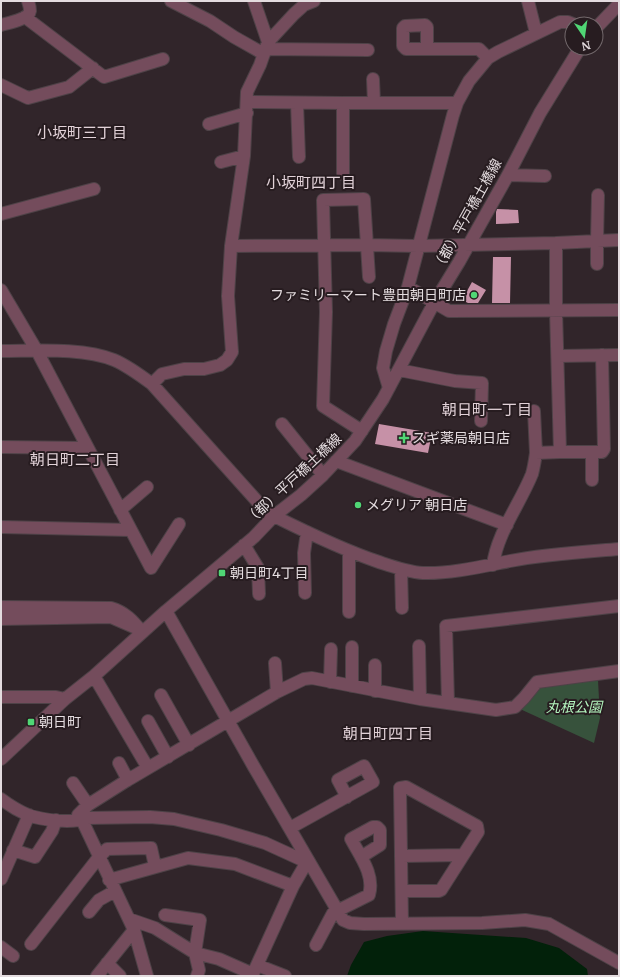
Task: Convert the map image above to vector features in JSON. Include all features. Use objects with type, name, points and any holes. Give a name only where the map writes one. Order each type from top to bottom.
[{"type":"street","points":[[1,25],[29,15],[30,10],[28,1]]},
{"type":"street","points":[[171,1],[210,21],[234,37],[266,49],[368,50]]},
{"type":"street","points":[[254,1],[266,49]]},
{"type":"street","points":[[152,384],[162,374],[184,369],[204,369],[220,365],[227,360],[232,352],[228,296],[231,246],[244,156],[247,92],[266,49],[294,14],[304,5],[314,1]]},
{"type":"street","points":[[528,1],[536,34]]},
{"type":"street","points":[[604,20],[619,4]]},
{"type":"street","points":[[25,17],[104,77],[163,59]]},
{"type":"street","points":[[389,388],[383,368],[394,324],[408,287],[457,103],[469,81],[488,58],[560,22],[564,22]]},
{"type":"street","points":[[427,48],[479,49],[488,58]]},
{"type":"street","name":"（都）平戸橋土橋線","points":[[1,759],[65,699],[94,676],[166,611],[244,545],[274,516],[301,495],[323,475],[355,441],[389,388],[434,303],[508,175],[540,113],[575,56]]},
{"type":"street","points":[[1,85],[28,98],[69,87],[93,68]]},
{"type":"street","points":[[373,79],[374,103]]},
{"type":"street","points":[[209,124],[247,107],[297,103],[457,103]]},
{"type":"street","points":[[297,103],[299,157]]},
{"type":"street","points":[[343,103],[343,174]]},
{"type":"street","points":[[221,162],[244,156]]},
{"type":"street","points":[[508,175],[545,176]]},
{"type":"street","points":[[1,214],[94,188]]},
{"type":"street","points":[[597,264],[598,195]]},
{"type":"street","points":[[362,431],[323,406],[326,312],[323,200],[364,199],[369,276]]},
{"type":"street","points":[[231,246],[418,246],[619,240]]},
{"type":"street","points":[[556,243],[556,311],[560,452]]},
{"type":"street","points":[[408,287],[449,311],[619,310]]},
{"type":"street","points":[[1,290],[37,351],[151,568],[179,524]]},
{"type":"street","points":[[1,351],[77,352],[104,356],[130,368],[152,384],[264,509],[274,516],[349,552],[401,569],[423,573],[444,572],[540,557],[619,549]]},
{"type":"street","points":[[536,453],[602,452],[605,446],[602,355]]},
{"type":"street","points":[[558,356],[619,355]]},
{"type":"street","points":[[399,370],[455,381],[482,383],[481,421]]},
{"type":"street","points":[[493,565],[494,555],[531,476],[536,453],[534,411]]},
{"type":"street","points":[[282,424],[323,475]]},
{"type":"street","points":[[1,447],[88,448]]},
{"type":"street","points":[[592,452],[592,480]]},
{"type":"street","points":[[336,461],[507,525]]},
{"type":"street","points":[[120,510],[147,487]]},
{"type":"street","points":[[1,527],[130,530]]},
{"type":"street","points":[[305,594],[304,553],[307,532]]},
{"type":"street","points":[[244,545],[258,568],[259,594]]},
{"type":"street","points":[[349,552],[349,612]]},
{"type":"street","points":[[401,569],[402,608]]},
{"type":"street","points":[[448,703],[446,626],[619,606]]},
{"type":"street","points":[[1,607],[111,608],[119,610],[130,618],[142,632]]},
{"type":"street","points":[[166,611],[343,920],[350,923],[482,923],[525,920],[549,924],[619,962]]},
{"type":"street","points":[[1,619],[111,617],[127,623],[142,632]]},
{"type":"street","points":[[419,646],[420,699]]},
{"type":"street","points":[[352,647],[352,686]]},
{"type":"street","points":[[330,682],[331,648]]},
{"type":"street","points":[[275,663],[277,692]]},
{"type":"street","points":[[375,666],[375,691]]},
{"type":"street","points":[[147,976],[131,925],[82,820],[78,815],[88,806],[128,780],[277,692],[304,679],[312,678],[420,699],[496,710],[515,707],[537,682],[619,671]]},
{"type":"street","points":[[94,676],[148,768]]},
{"type":"street","points":[[161,694],[189,744]]},
{"type":"street","points":[[1,696],[56,697],[65,699]]},
{"type":"street","points":[[148,721],[168,757]]},
{"type":"street","points":[[119,762],[128,780]]},
{"type":"street","points":[[73,783],[88,806]]},
{"type":"street","points":[[402,891],[442,890],[478,832],[477,826],[406,787],[400,788],[402,923]]},
{"type":"street","points":[[290,828],[347,797]]},
{"type":"street","points":[[1,799],[29,815],[56,820],[150,817],[174,819],[228,832],[265,844],[300,859],[308,860]]},
{"type":"street","points":[[1,879],[29,815]]},
{"type":"street","points":[[13,850],[35,857],[52,831],[56,820]]},
{"type":"street","points":[[31,944],[99,857],[107,849],[151,848],[156,866]]},
{"type":"street","points":[[402,856],[463,855]]},
{"type":"street","points":[[316,945],[333,913],[369,895],[371,888],[370,874],[361,857]]},
{"type":"street","points":[[110,880],[188,858],[235,864],[293,886]]},
{"type":"street","points":[[254,972],[293,886],[308,860]]},
{"type":"street","points":[[89,912],[99,900],[115,891]]},
{"type":"street","points":[[165,915],[200,920],[196,953],[199,970],[197,976]]},
{"type":"street","points":[[131,925],[155,928],[196,953],[219,959],[254,972],[285,976]]},
{"type":"street","points":[[97,976],[131,925]]},
{"type":"street","points":[[1,947],[13,956]]},
{"type":"street","points":[[107,963],[120,976]]},
{"type":"green space","name":"丸根公園","points":[[598,680],[600,718],[594,743],[520,709],[538,687]]},
{"type":"shaded area","points":[[423,931],[526,938],[559,948],[587,969],[588,976],[347,976],[351,965],[364,942],[387,936]]},
{"type":"building","points":[[497,209],[518,210],[519,223],[496,224]]},
{"type":"building","points":[[493,257],[511,257],[510,303],[492,303]]},
{"type":"building","name":"ファミリーマート豊田朝日町店","points":[[472,282],[486,290],[478,303],[468,303],[462,300]]},
{"type":"building","name":"スギ薬局朝日店","points":[[379,424],[432,433],[428,453],[375,444]]},
{"type":"place","name":"ファミリーマート豊田朝日町店","points":[[474,295]]},
{"type":"place","name":"スギ薬局朝日店","points":[[404,438]]},
{"type":"place","name":"メグリア 朝日店","points":[[358,505]]},
{"type":"place","name":"朝日町4丁目","points":[[222,573]]},
{"type":"place","name":"朝日町","points":[[31,722]]},
{"type":"district","name":"小坂町三丁目","points":[[82,133]]},
{"type":"district","name":"小坂町四丁目","points":[[311,183]]},
{"type":"district","name":"朝日町一丁目","points":[[487,410]]},
{"type":"district","name":"朝日町二丁目","points":[[75,460]]},
{"type":"district","name":"朝日町四丁目","points":[[388,734]]}]
